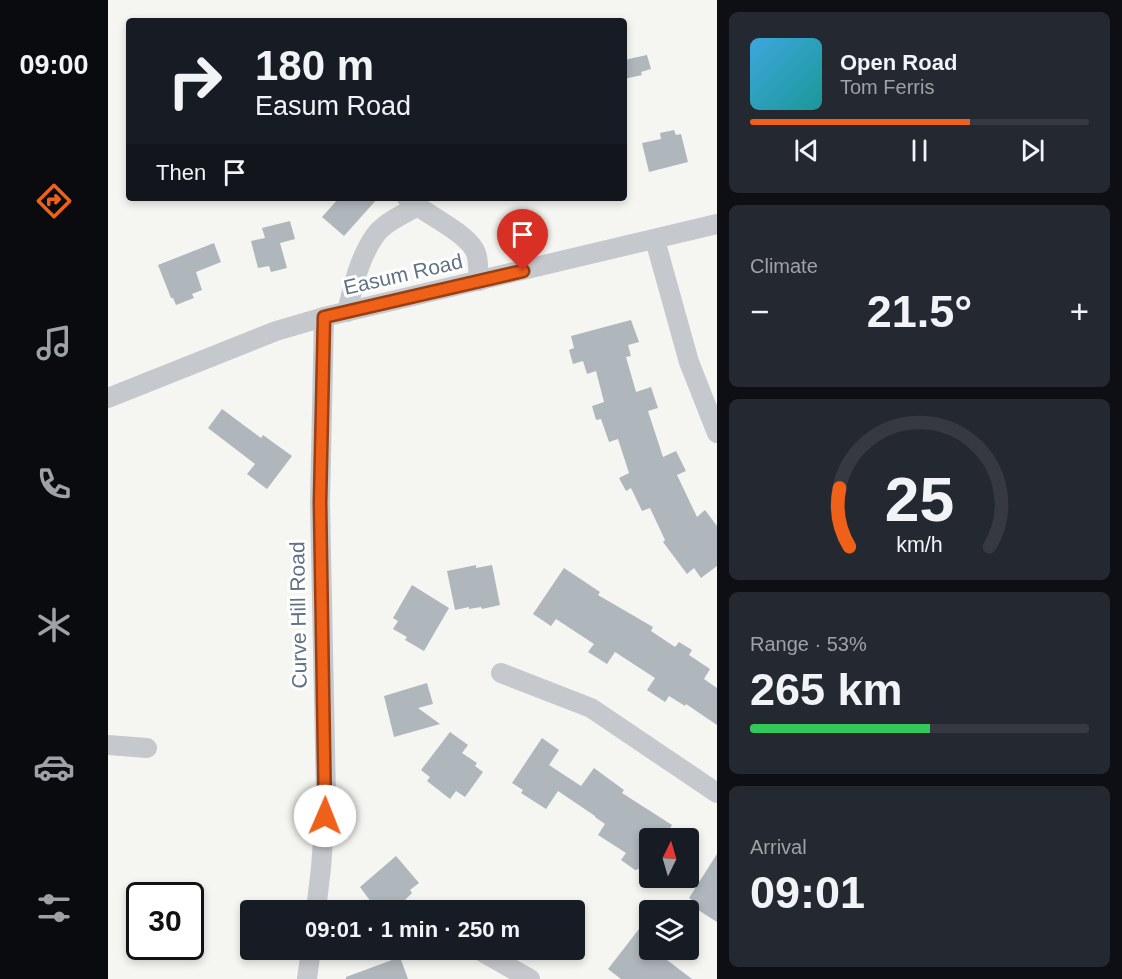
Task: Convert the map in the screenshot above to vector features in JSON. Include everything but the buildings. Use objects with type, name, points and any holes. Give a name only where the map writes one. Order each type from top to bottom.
[{"type":"street","points":[[347,312],[357,272],[374,236],[411,202],[457,233],[475,250],[479,281]]},
{"type":"street","name":"Easum Road","points":[[108,398],[276,331],[324,317],[717,224]]},
{"type":"street","points":[[655,240],[689,362],[717,433]]},
{"type":"street","name":"Curve Hill Road","points":[[317,900],[326,798],[320,502],[324,317]]},
{"type":"street","points":[[501,673],[591,708],[717,793]]},
{"type":"street","points":[[108,745],[147,748]]},
{"type":"street","points":[[307,979],[309,960]]},
{"type":"street","points":[[497,960],[530,979]]},
{"type":"route","points":[[325,816],[320,502],[324,317],[523,271]]}]
